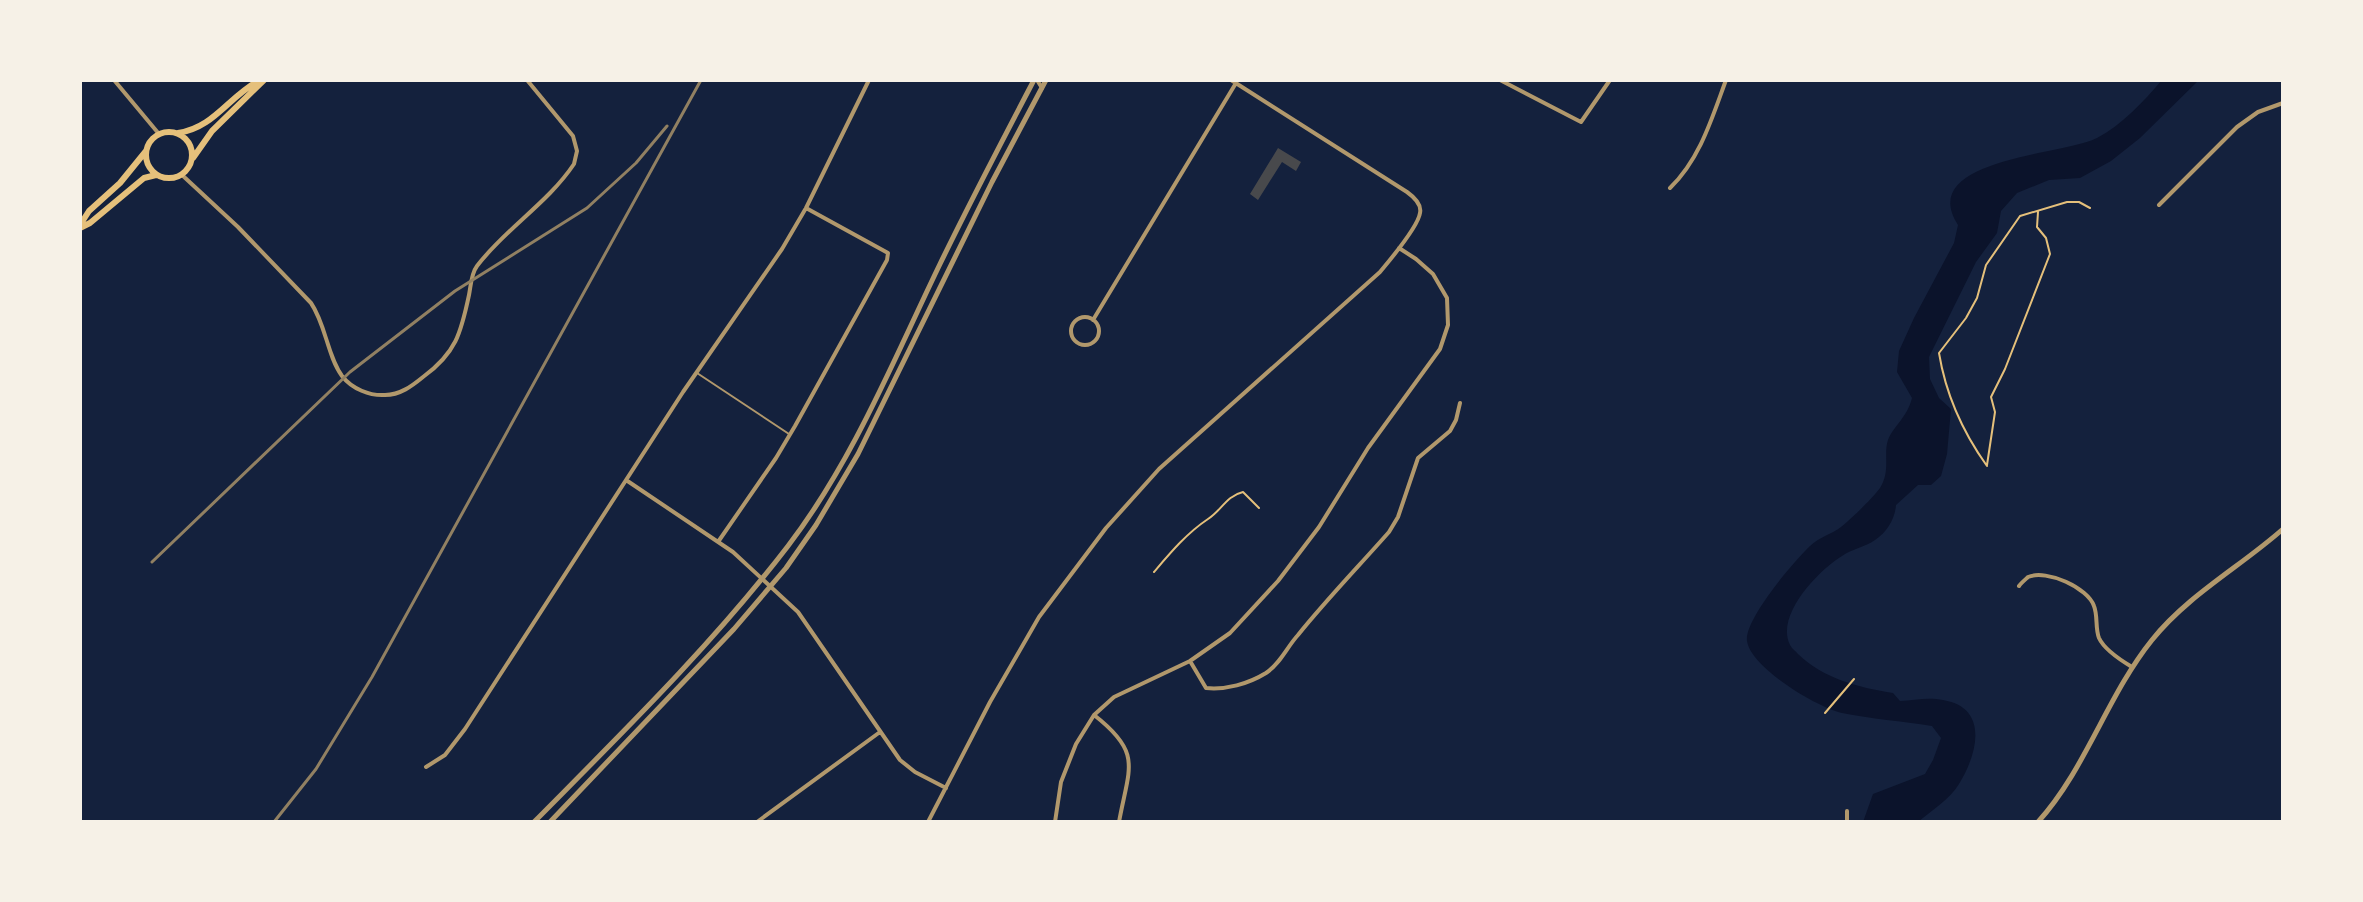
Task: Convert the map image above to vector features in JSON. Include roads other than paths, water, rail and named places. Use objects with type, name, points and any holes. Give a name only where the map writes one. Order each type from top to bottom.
[{"type":"main road","points":[[80,227],[89,211],[120,183],[159,134],[201,128],[250,85],[262,80]]},
{"type":"main road","points":[[80,227],[90,223],[144,178],[156,175],[169,179],[182,175],[212,131],[262,80]]},
{"type":"main road","points":[[178,133],[191,146],[193,158]]},
{"type":"main road","points":[[146,151],[148,165],[156,175]]},
{"type":"street","points":[[114,80],[159,134]]},
{"type":"street","points":[[182,175],[238,227],[311,303],[319,314],[344,378],[369,393],[393,395],[413,384],[450,354],[460,333],[476,268],[574,164],[577,151],[573,136],[527,80]]},
{"type":"street","points":[[426,767],[445,755],[466,727],[696,373],[782,249],[806,208],[869,80]]},
{"type":"street","points":[[534,822],[677,675],[796,534],[874,401],[941,262],[1035,80],[1042,88]]},
{"type":"street","points":[[550,822],[707,659],[771,586],[816,525],[858,454],[992,182],[1046,80]]},
{"type":"street","points":[[1500,80],[1581,122],[1610,80]]},
{"type":"street","points":[[1513,87],[1518,80]]},
{"type":"street","points":[[1670,188],[1684,174],[1707,131],[1726,80]]},
{"type":"street","points":[[928,822],[990,702],[1039,617],[1106,528],[1159,469],[1380,272],[1420,215],[1419,204],[1407,192],[1234,82],[1093,320]]},
{"type":"street","points":[[2159,205],[2237,127],[2258,112],[2283,103]]},
{"type":"street","points":[[718,542],[790,434],[887,260],[888,253],[806,208]]},
{"type":"street","points":[[1055,822],[1061,782],[1076,744],[1094,715],[1114,697],[1190,661],[1230,633],[1278,581],[1319,527],[1368,448],[1440,349],[1448,325],[1447,298],[1433,274],[1399,248]]},
{"type":"street","points":[[1083,317],[1093,320],[1098,327],[1098,337],[1091,343],[1078,343],[1071,331],[1074,322],[1083,317]]},
{"type":"street","points":[[1190,661],[1206,688],[1219,690],[1248,682],[1268,672],[1389,532],[1398,517],[1418,458],[1450,431],[1460,403]]},
{"type":"street","points":[[626,480],[718,542],[762,577],[798,612],[907,767],[946,788]]},
{"type":"street","points":[[2038,822],[2063,791],[2132,667],[2168,621],[2283,529]]},
{"type":"street","points":[[2019,586],[2028,577],[2044,575],[2065,581],[2085,594],[2094,603],[2099,638],[2132,667]]},
{"type":"street","points":[[1094,715],[1120,737],[1129,755],[1119,822]]},
{"type":"street","points":[[757,822],[880,732]]},
{"type":"street","points":[[1847,811],[1847,822]]},
{"type":"lane","points":[[696,373],[790,434]]},
{"type":"water","points":[[2162,80],[2199,80],[2140,138],[2111,161],[2080,178],[2049,180],[2017,193],[2001,211],[1997,233],[1976,262],[1929,357],[1930,379],[1939,398],[1951,409],[1947,454],[1941,476],[1931,485],[1918,485],[1896,505],[1892,520],[1883,533],[1822,572],[1794,607],[1787,633],[1790,645],[1818,670],[1855,685],[1893,693],[1900,701],[1932,699],[1958,705],[1968,712],[1973,722],[1975,734],[1971,760],[1959,784],[1946,800],[1918,822],[1863,822],[1873,794],[1925,774],[1941,738],[1932,726],[1842,713],[1802,695],[1772,674],[1751,652],[1747,641],[1753,619],[1771,591],[1803,554],[1814,543],[1851,519],[1880,488],[1886,469],[1888,440],[1912,398],[1897,372],[1899,351],[1954,243],[1958,225],[1950,203],[1957,186],[1974,173],[1999,163],[2097,138],[2124,119]]},
{"type":"railway","points":[[274,822],[316,769],[372,677],[701,80]]},
{"type":"railway","points":[[152,562],[350,372],[455,291],[587,208],[636,163],[667,126]]}]
